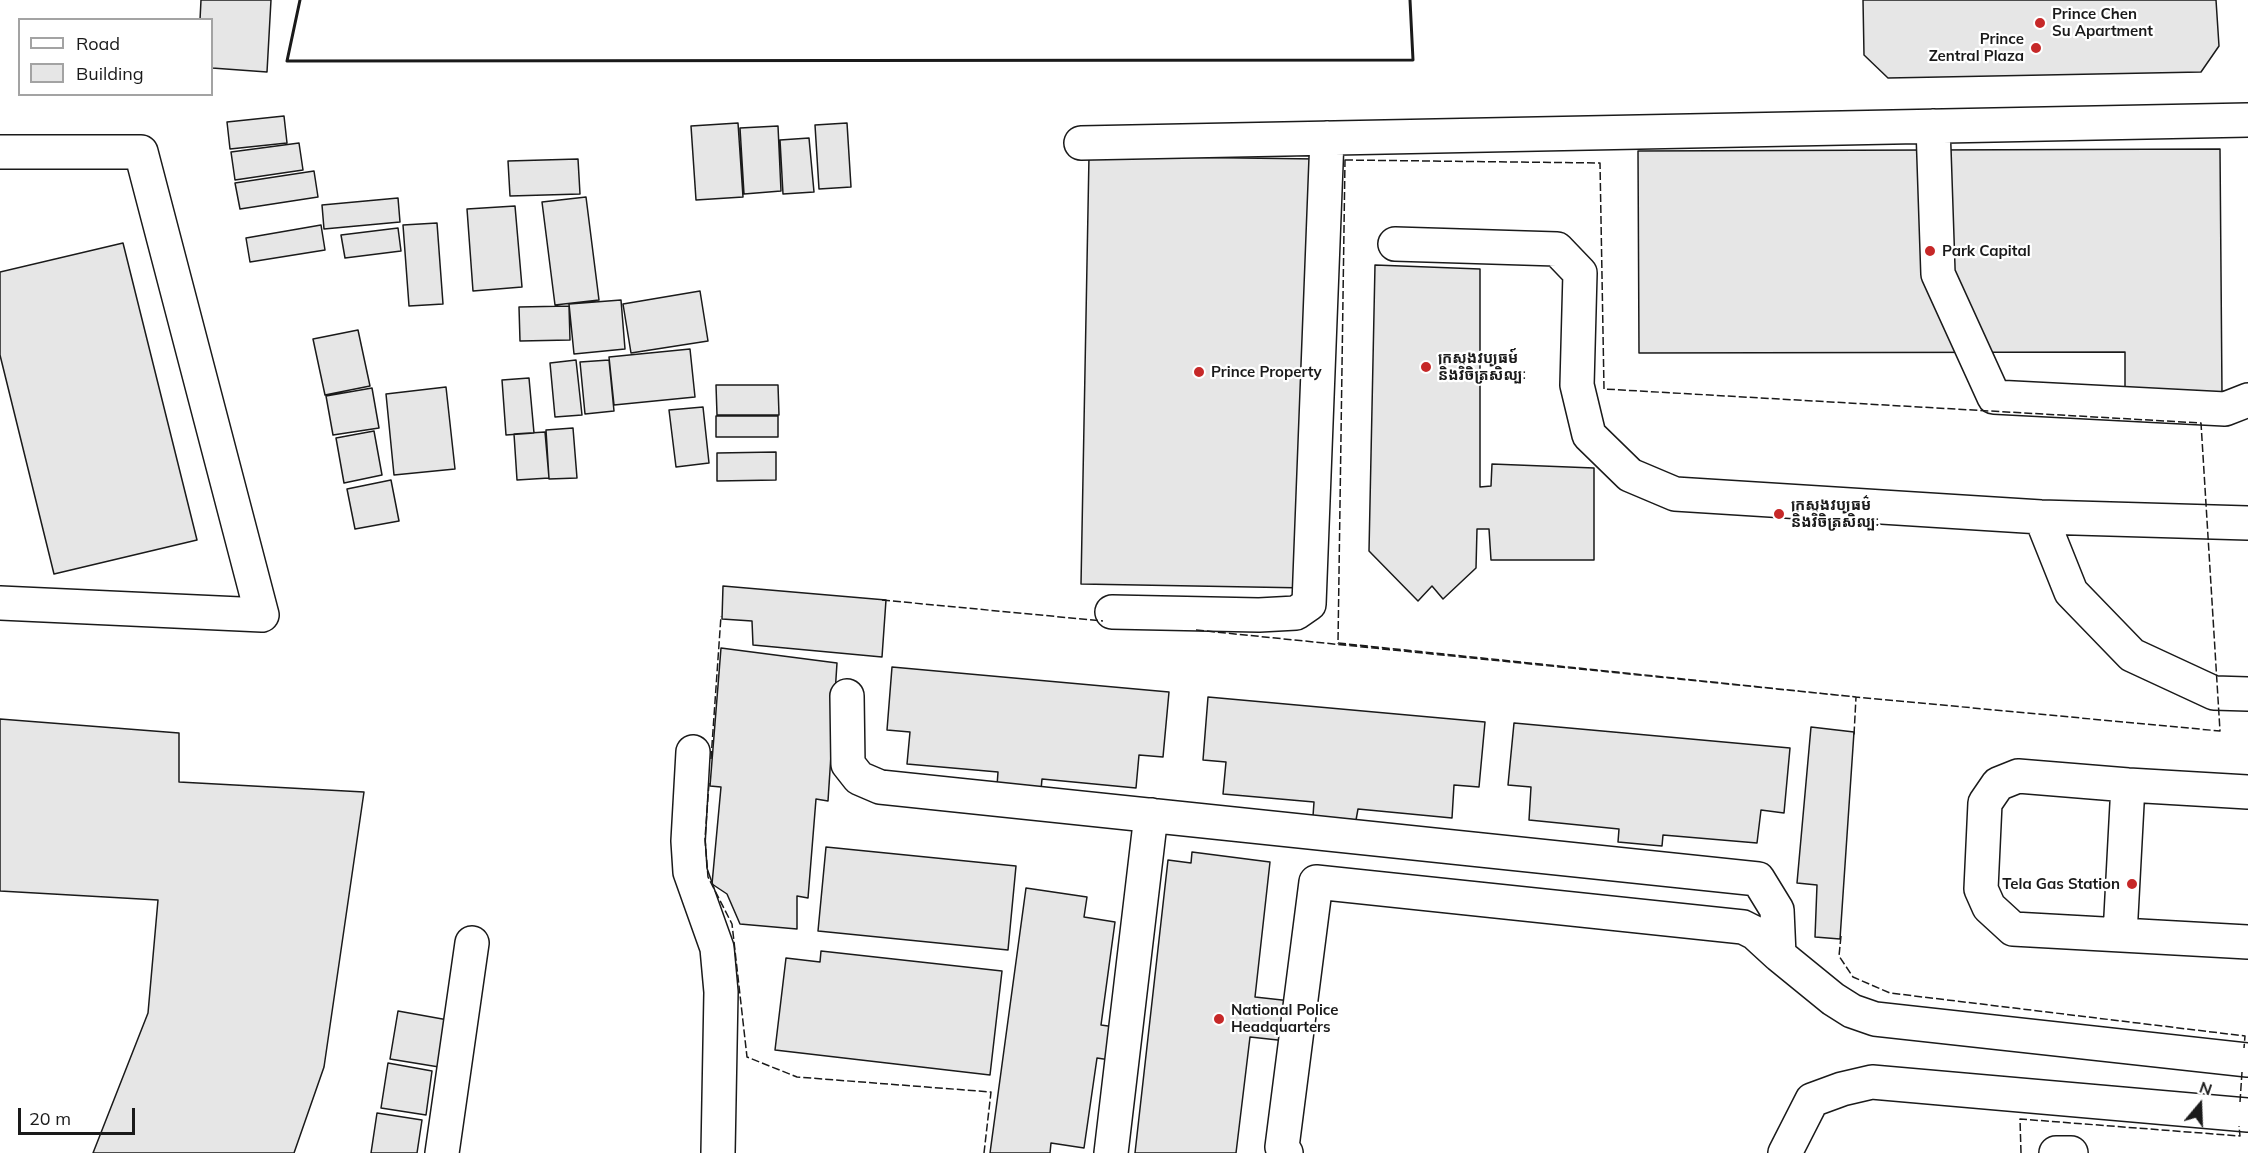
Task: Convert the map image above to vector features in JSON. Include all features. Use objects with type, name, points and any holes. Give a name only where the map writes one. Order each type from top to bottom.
[{"type":"street","points":[[1081,143],[2248,120]]},
{"type":"street","points":[[1933,126],[1938,274],[1994,397],[2225,409],[2248,400]]},
{"type":"street","points":[[1112,612],[1259,615],[1296,612],[1308,604],[1327,138]]},
{"type":"street","points":[[0,152],[141,152],[262,615],[0,603]]},
{"type":"street","points":[[1395,244],[1557,249],[1580,273],[1577,385],[1589,435],[1630,475],[1675,494],[2042,517],[2248,523]]},
{"type":"street","points":[[2042,517],[2071,592],[2132,655],[2214,693],[2248,694]]},
{"type":"street","points":[[847,696],[848,764],[859,778],[880,787],[1758,879],[1778,910],[1779,955]]},
{"type":"street","points":[[693,752],[688,841],[690,872],[717,948],[721,992],[718,1153]]},
{"type":"street","points":[[2248,792],[2018,776],[1998,784],[1984,803],[1981,889],[1989,907],[2013,929],[2248,942]]},
{"type":"street","points":[[2120,935],[2128,785]]},
{"type":"street","points":[[1111,1153],[1151,815]]},
{"type":"street","points":[[1286,1153],[1282,1147],[1317,882],[1320,833]]},
{"type":"street","points":[[1483,899],[1486,851]]},
{"type":"street","points":[[1317,882],[1743,927],[1755,933],[1779,955],[1852,1011],[1875,1019],[2248,1060]]},
{"type":"street","points":[[442,1153],[472,943]]},
{"type":"street","points":[[1785,1153],[1812,1100],[1842,1089],[1872,1082],[2248,1115]]},
{"type":"street","points":[[2056,1153],[2072,1153]]},
{"type":"building","points":[[201,0],[271,0],[267,72],[213,68],[213,18],[200,18]]},
{"type":"building","name":"Prince Zentral Plaza","points":[[1863,0],[2216,0],[2219,46],[2201,72],[1888,78],[1864,55]]},
{"type":"building","points":[[284,116],[287,143],[230,149],[227,122]]},
{"type":"building","points":[[738,123],[743,197],[696,200],[691,126]]},
{"type":"building","points":[[847,123],[851,187],[819,189],[815,125]]},
{"type":"building","points":[[778,126],[781,191],[744,194],[740,128]]},
{"type":"building","points":[[809,138],[814,192],[783,194],[780,140]]},
{"type":"building","points":[[299,143],[303,170],[235,180],[231,152]]},
{"type":"building","name":"Park Capital","points":[[2220,149],[2222,395],[2125,395],[2125,352],[1639,353],[1638,151]]},
{"type":"building","name":"Prince Property","points":[[1089,156],[1317,159],[1308,588],[1081,584]]},
{"type":"building","points":[[578,159],[580,194],[510,196],[508,161]]},
{"type":"building","points":[[314,171],[318,197],[240,209],[235,183]]},
{"type":"building","points":[[586,197],[599,300],[555,305],[542,202]]},
{"type":"building","points":[[398,198],[400,222],[324,229],[322,205]]},
{"type":"building","points":[[515,206],[522,287],[473,291],[467,209]]},
{"type":"building","points":[[437,223],[443,304],[409,306],[403,225]]},
{"type":"building","points":[[321,225],[325,250],[250,262],[246,238]]},
{"type":"building","points":[[398,228],[401,251],[345,258],[341,235]]},
{"type":"building","points":[[123,243],[197,540],[54,574],[0,355],[0,272]]},
{"type":"building","name":"ក្រសួងវប្បធម៍ និងវិចិត្រសិល្បៈ","points":[[1375,265],[1480,269],[1480,487],[1491,486],[1492,464],[1594,468],[1594,560],[1491,560],[1489,529],[1477,529],[1476,568],[1443,599],[1432,586],[1418,601],[1369,551]]},
{"type":"building","points":[[700,291],[708,341],[631,353],[623,304]]},
{"type":"building","points":[[621,300],[625,349],[574,354],[569,304]]},
{"type":"building","points":[[569,306],[570,340],[520,341],[519,307]]},
{"type":"building","points":[[358,330],[370,386],[325,395],[313,339]]},
{"type":"building","points":[[690,349],[695,397],[614,405],[609,357]]},
{"type":"building","points":[[576,360],[582,415],[555,417],[550,363]]},
{"type":"building","points":[[609,360],[614,411],[585,414],[580,362]]},
{"type":"building","points":[[529,378],[534,433],[506,435],[502,380]]},
{"type":"building","points":[[716,385],[778,385],[779,415],[717,415]]},
{"type":"building","points":[[446,387],[455,469],[394,475],[386,394]]},
{"type":"building","points":[[372,388],[379,428],[333,435],[326,396]]},
{"type":"building","points":[[703,407],[709,463],[676,467],[669,410]]},
{"type":"building","points":[[716,416],[778,416],[778,437],[716,437]]},
{"type":"building","points":[[573,428],[577,478],[549,479],[546,430]]},
{"type":"building","points":[[374,431],[382,475],[344,483],[336,438]]},
{"type":"building","points":[[545,432],[549,478],[517,480],[514,434]]},
{"type":"building","points":[[776,452],[776,480],[717,481],[717,453]]},
{"type":"building","points":[[391,480],[399,521],[355,529],[347,489]]},
{"type":"building","points":[[723,586],[886,600],[882,657],[753,645],[752,621],[722,619]]},
{"type":"building","points":[[721,648],[837,663],[828,801],[816,799],[808,898],[797,896],[797,929],[740,924],[727,894],[712,884],[721,787],[710,786]]},
{"type":"building","points":[[892,667],[1169,692],[1163,757],[1139,755],[1136,788],[1042,779],[1041,790],[997,786],[998,772],[907,764],[910,732],[887,730]]},
{"type":"building","points":[[1208,697],[1485,722],[1479,787],[1454,785],[1452,818],[1358,809],[1356,820],[1313,816],[1314,802],[1223,794],[1226,762],[1203,760]]},
{"type":"building","points":[[0,719],[179,733],[179,782],[364,792],[324,1067],[294,1153],[93,1153],[148,1013],[158,900],[0,891]]},
{"type":"building","points":[[1514,723],[1790,748],[1784,813],[1761,810],[1757,843],[1663,835],[1662,846],[1618,842],[1619,829],[1529,820],[1531,787],[1508,785]]},
{"type":"building","points":[[1811,727],[1854,732],[1840,939],[1815,937],[1817,885],[1797,883]]},
{"type":"building","points":[[826,847],[1016,866],[1008,950],[818,931]]},
{"type":"building","name":"National Police Headquarters","points":[[1192,852],[1270,862],[1255,997],[1291,1001],[1287,1041],[1250,1037],[1236,1153],[1135,1153],[1168,860],[1191,863]]},
{"type":"building","points":[[1026,888],[1087,897],[1084,917],[1115,922],[1101,1025],[1115,1027],[1110,1060],[1097,1058],[1084,1148],[1051,1143],[1050,1153],[990,1153]]},
{"type":"building","points":[[821,951],[1002,971],[990,1075],[775,1050],[786,958],[820,962]]},
{"type":"building","points":[[398,1011],[448,1020],[439,1067],[390,1059]]},
{"type":"building","points":[[388,1063],[432,1071],[426,1115],[381,1108]]},
{"type":"building","points":[[377,1113],[422,1120],[417,1153],[371,1153]]},
{"type":"fence","points":[[1345,160],[1600,163],[1604,389],[2201,423],[2220,731],[1856,697],[1338,643],[1345,160]]},
{"type":"fence","points":[[882,600],[1103,621]]},
{"type":"fence","points":[[711,759],[721,616]]},
{"type":"fence","points":[[1196,630],[1856,697],[1854,735]]},
{"type":"fence","points":[[709,783],[705,839],[708,877],[732,924],[747,1057],[797,1077],[991,1092],[984,1153]]},
{"type":"fence","points":[[1841,936],[1839,956],[1853,977],[1890,993],[2245,1036],[2244,1048]]},
{"type":"fence","points":[[2240,1102],[2242,1072]]},
{"type":"fence","points":[[2021,1153],[2020,1119],[2240,1136],[2239,1126]]},
{"type":"wall","points":[[300,0],[287,61],[1413,60],[1410,0]]},
{"type":"place","name":"Prince Chen Su Apartment","points":[[2040,23]]},
{"type":"place","name":"Prince Zentral Plaza","points":[[2036,48]]},
{"type":"place","name":"Park Capital","points":[[1930,251]]},
{"type":"place","name":"ក្រសួងវប្បធម៍ និងវិចិត្រសិល្បៈ","points":[[1426,367]]},
{"type":"place","name":"Prince Property","points":[[1199,372]]},
{"type":"place","name":"ក្រសួងវប្បធម៌ និងវិចិត្រសិល្បៈ","points":[[1779,514]]},
{"type":"place","name":"Tela Gas Station","points":[[2132,884]]},
{"type":"place","name":"National Police Headquarters","points":[[1219,1019]]}]
